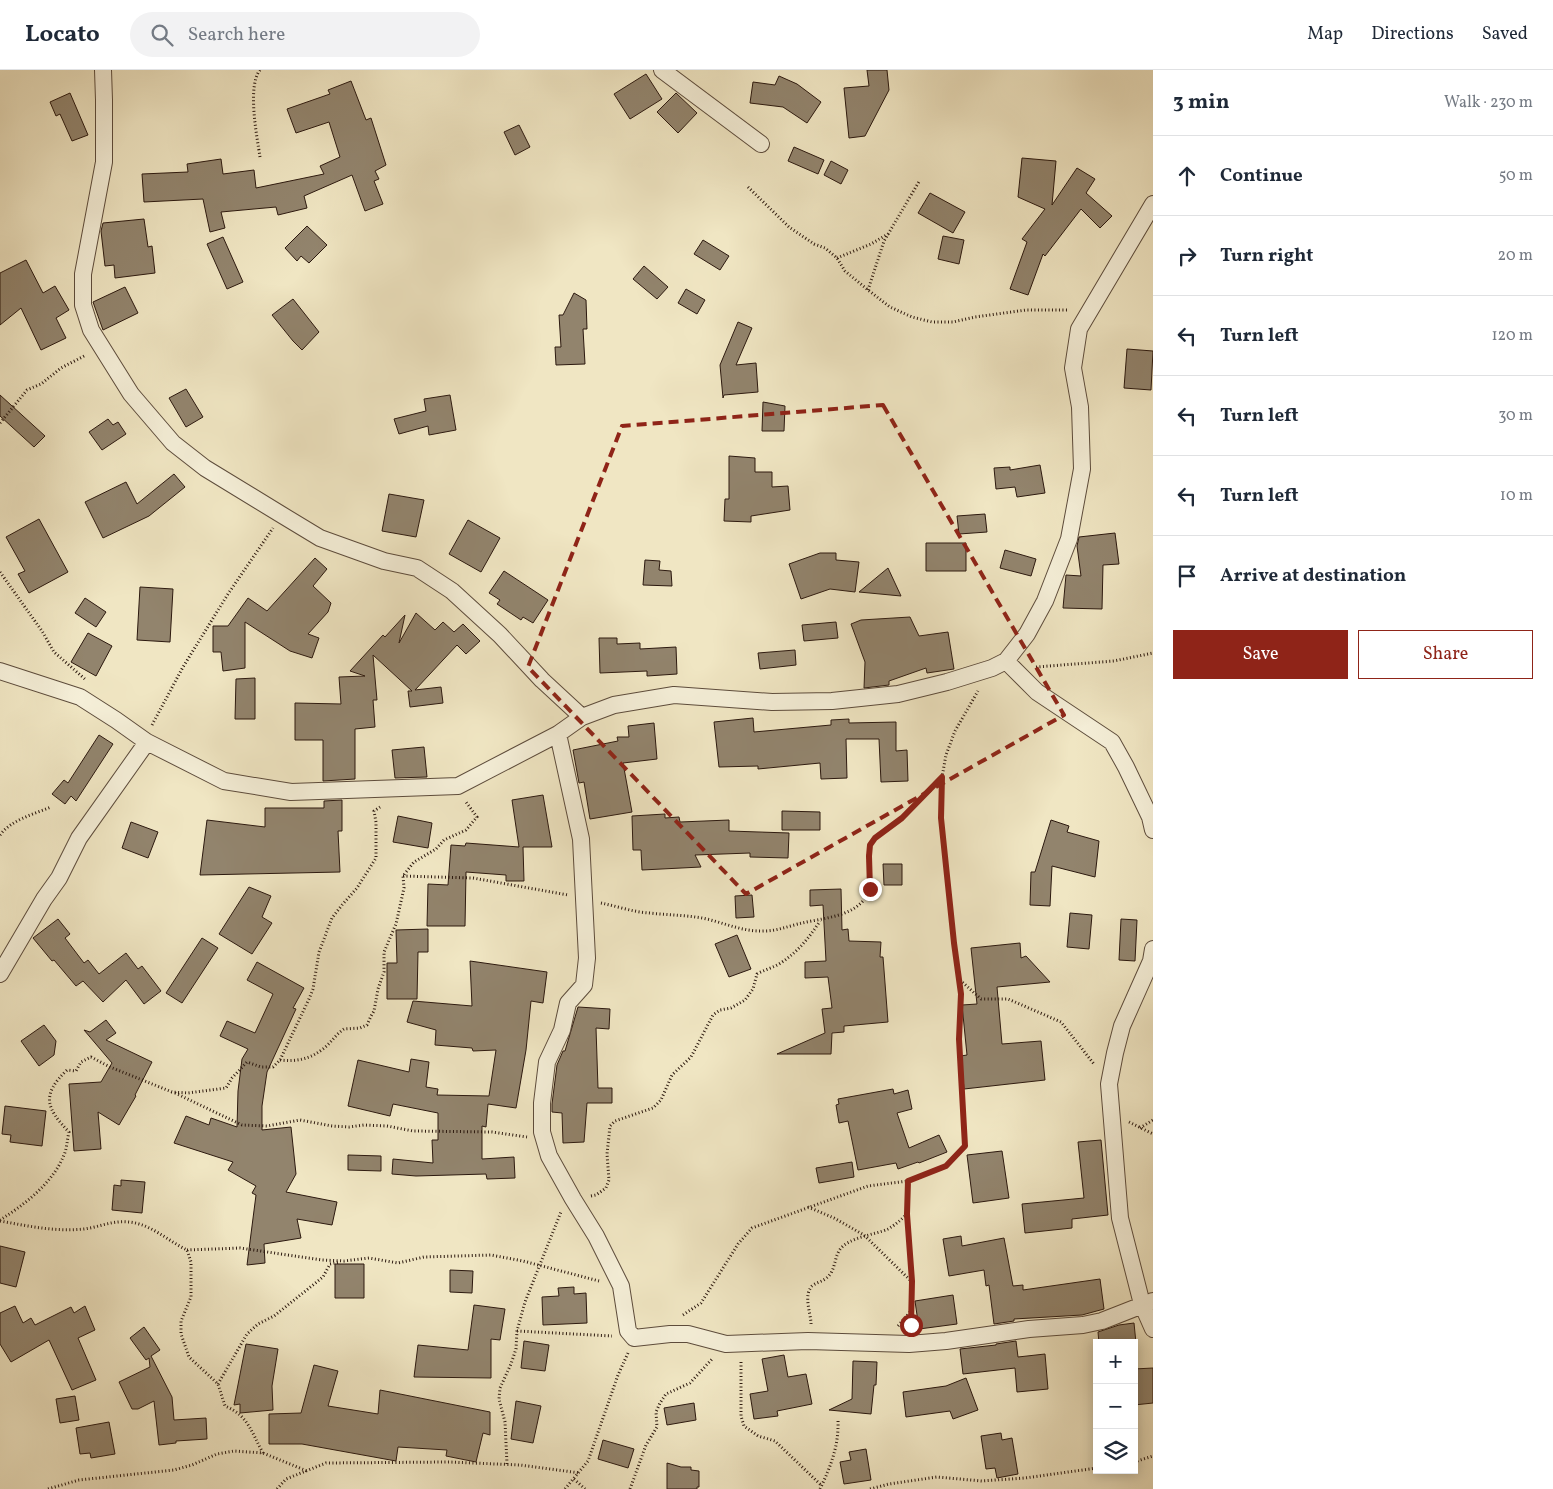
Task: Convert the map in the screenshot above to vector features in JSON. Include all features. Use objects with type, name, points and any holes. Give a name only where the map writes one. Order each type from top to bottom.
[{"type":"street","points":[[103,70],[104,162],[83,274],[83,305],[91,330],[100,347],[131,394],[173,443],[205,468],[320,538],[384,561],[417,568],[452,590],[542,680],[582,716]]},
{"type":"street","points":[[662,70],[761,144]]},
{"type":"street","points":[[0,671],[80,697],[147,742],[224,781],[292,792],[458,786],[558,734],[582,716],[614,705],[674,695],[772,702],[832,701],[888,695],[947,682],[1003,666],[1027,634],[1045,601],[1069,539],[1082,469],[1080,407],[1073,368],[1079,329],[1153,204]]},
{"type":"street","points":[[1003,666],[1037,692],[1112,742],[1150,817],[1153,830]]},
{"type":"street","points":[[558,734],[581,839],[587,958],[584,985],[568,1003],[562,1030],[547,1062],[542,1103],[542,1132],[549,1156],[596,1236],[621,1286],[628,1331],[634,1338],[688,1334],[734,1344],[808,1341],[909,1344],[946,1341],[1029,1329],[1084,1325],[1102,1321],[1147,1302]]},
{"type":"street","points":[[0,974],[44,899],[59,878],[79,838],[147,742]]},
{"type":"street","points":[[1153,949],[1151,961],[1122,1026],[1109,1084],[1120,1218],[1147,1302],[1153,1329]]},
{"type":"path","points":[[260,70],[256,74],[254,94],[254,119],[260,157]]},
{"type":"path","points":[[868,290],[884,241],[920,180]]},
{"type":"path","points":[[748,187],[788,227],[814,244],[825,248],[837,258],[845,271],[890,307],[912,317],[932,322],[953,322],[1026,310],[1090,310]]},
{"type":"path","points":[[837,258],[871,244],[889,234]]},
{"type":"path","points":[[0,423],[27,390],[42,384],[61,368],[100,347]]},
{"type":"path","points":[[147,742],[153,723],[183,667],[228,594],[282,515]]},
{"type":"path","points":[[0,572],[42,631],[54,652],[76,670],[89,684]]},
{"type":"path","points":[[670,1334],[680,1318],[701,1303],[738,1244],[752,1228],[868,1186],[908,1181],[946,1166],[965,1146],[959,1039],[961,994],[941,818],[942,777],[946,755],[955,731],[1003,666],[1114,661],[1153,654]]},
{"type":"path","points":[[403,876],[473,878],[532,890],[556,892],[649,913],[705,919],[741,930],[764,931],[782,929],[830,918],[856,908],[866,898],[870,889],[870,845],[875,838],[902,818],[942,777]]},
{"type":"path","points":[[280,1060],[293,1061],[307,1058],[323,1048],[344,1029],[360,1028],[367,1025],[374,1011],[378,989],[384,972],[384,952],[396,924],[404,888],[403,876],[414,862],[436,849],[444,840],[466,830],[477,817],[468,804],[454,795],[458,786]]},
{"type":"path","points":[[174,1093],[188,1094],[226,1088],[232,1078],[247,1062],[261,1067],[273,1067],[280,1060],[313,989],[318,952],[332,918],[357,888],[376,858],[376,822],[374,811],[387,803]]},
{"type":"path","points":[[0,835],[19,820],[51,807]]},
{"type":"path","points":[[508,1464],[505,1422],[499,1399],[500,1388],[516,1349],[517,1332],[525,1302],[571,1196],[596,1195],[606,1188],[609,1180],[607,1154],[610,1126],[615,1121],[652,1108],[660,1100],[672,1075],[691,1057],[713,1015],[720,1010],[731,1008],[745,1000],[753,990],[757,974],[778,964],[798,949],[808,939],[820,920]]},
{"type":"path","points":[[959,980],[981,999],[1008,999],[1061,1022],[1109,1084]]},
{"type":"path","points":[[0,1220],[21,1206],[48,1181],[64,1156],[69,1132],[55,1117],[48,1099],[56,1080],[67,1070],[76,1071],[81,1062],[91,1057],[242,1125],[267,1126],[300,1120],[349,1128],[364,1125],[413,1130],[492,1132],[545,1140]]},
{"type":"path","points":[[1140,1128],[1153,1120]]},
{"type":"path","points":[[908,1181],[907,1214],[912,1281],[912,1336],[909,1344]]},
{"type":"path","points":[[807,1207],[834,1218],[864,1235],[912,1281]]},
{"type":"path","points":[[808,1341],[811,1314],[808,1296],[812,1286],[825,1280],[830,1275],[836,1264],[839,1251],[864,1235],[887,1229],[907,1214]]},
{"type":"path","points":[[0,1220],[58,1231],[85,1229],[118,1221],[131,1222],[148,1227],[187,1250],[240,1248],[289,1256],[344,1261]]},
{"type":"path","points":[[187,1250],[191,1262],[191,1297],[181,1321],[181,1334],[189,1357],[218,1384],[225,1406],[237,1411],[245,1420],[263,1453]]},
{"type":"path","points":[[218,1384],[247,1334],[258,1324],[274,1316],[323,1278],[330,1264],[370,1258],[398,1263],[424,1257],[491,1255],[540,1265],[621,1286]]},
{"type":"path","points":[[517,1332],[634,1338],[618,1375],[588,1461],[580,1473],[564,1489]]},
{"type":"path","points":[[734,1344],[741,1416],[744,1426],[758,1436],[775,1441],[821,1487],[834,1458],[837,1445],[838,1420]]},
{"type":"path","points":[[630,1489],[646,1445],[657,1427],[656,1412],[666,1394],[690,1383],[734,1344]]},
{"type":"path","points":[[48,1489],[79,1480],[174,1470],[192,1465],[216,1454],[234,1451],[263,1453],[307,1471]]},
{"type":"path","points":[[1138,1461],[1153,1456]]},
{"type":"path","points":[[277,1489],[286,1479],[326,1463],[449,1462],[508,1464],[580,1473]]},
{"type":"path","points":[[870,1489],[889,1484],[937,1477],[982,1481],[1025,1478],[1093,1469]]},
{"type":"path","points":[[574,1479],[585,1489]]},
{"type":"highlighted area","points":[[883,405],[1064,715],[746,894],[528,667],[622,426]]},
{"type":"building","points":[[867,70],[887,70],[889,90],[865,136],[849,138],[844,88],[869,86]]},
{"type":"building","points":[[646,74],[662,99],[630,119],[614,94]]},
{"type":"building","points":[[779,76],[797,84],[821,102],[807,123],[783,107],[750,103],[753,82],[775,85]]},
{"type":"building","points":[[351,81],[366,120],[371,118],[386,165],[375,171],[379,179],[374,181],[383,204],[365,211],[352,175],[304,196],[307,208],[278,215],[276,207],[221,212],[225,228],[210,232],[203,199],[144,202],[142,174],[188,172],[187,164],[221,159],[223,174],[254,170],[256,188],[324,174],[320,166],[340,157],[329,122],[296,133],[287,109],[330,94],[328,90]]},
{"type":"building","points":[[70,93],[88,135],[72,141],[60,114],[56,116],[50,102]]},
{"type":"building","points":[[676,93],[697,113],[678,133],[657,112]]},
{"type":"building","points":[[519,125],[530,147],[515,155],[504,132]]},
{"type":"building","points":[[794,147],[824,160],[818,174],[788,161]]},
{"type":"building","points":[[1022,158],[1056,161],[1052,205],[1077,168],[1095,179],[1086,193],[1112,216],[1100,228],[1081,209],[1045,256],[1043,254],[1028,295],[1010,289],[1027,242],[1022,239],[1045,209],[1018,197]]},
{"type":"building","points":[[831,161],[848,170],[841,184],[824,175]]},
{"type":"building","points":[[930,193],[965,212],[953,233],[918,213]]},
{"type":"building","points":[[144,219],[148,247],[152,246],[155,273],[115,278],[114,265],[105,266],[101,231],[103,223]]},
{"type":"building","points":[[307,226],[327,245],[309,263],[301,256],[297,261],[285,248]]},
{"type":"building","points":[[943,236],[964,240],[959,264],[938,259]]},
{"type":"building","points":[[223,237],[243,282],[227,289],[207,244]]},
{"type":"building","points":[[703,240],[729,256],[720,270],[694,254]]},
{"type":"building","points":[[26,260],[43,293],[55,286],[69,310],[56,318],[66,338],[41,350],[21,308],[0,325],[0,273]]},
{"type":"building","points":[[644,266],[668,287],[657,299],[633,279]]},
{"type":"building","points":[[125,287],[138,313],[103,330],[93,302]]},
{"type":"building","points":[[686,289],[705,300],[697,314],[678,303]]},
{"type":"building","points":[[574,293],[586,300],[587,329],[583,329],[585,364],[556,365],[555,347],[561,347],[559,315],[563,315]]},
{"type":"building","points":[[293,299],[319,332],[302,350],[272,315]]},
{"type":"building","points":[[738,322],[752,328],[736,365],[756,363],[758,392],[724,395],[723,398],[720,365]]},
{"type":"building","points":[[1127,349],[1153,351],[1151,390],[1124,388]]},
{"type":"building","points":[[186,389],[203,417],[186,427],[169,398]]},
{"type":"building","points":[[0,395],[45,436],[34,447],[0,416]]},
{"type":"building","points":[[450,395],[456,430],[429,435],[428,426],[399,434],[394,419],[426,411],[424,399]]},
{"type":"building","points":[[763,402],[785,406],[784,431],[762,431]]},
{"type":"building","points":[[108,419],[113,425],[118,422],[126,434],[102,450],[89,432]]},
{"type":"building","points":[[729,456],[755,458],[755,472],[772,472],[772,487],[788,486],[790,510],[751,516],[751,522],[724,521],[725,499],[729,499]]},
{"type":"building","points":[[1040,465],[1045,493],[1017,497],[1015,487],[996,489],[994,468],[1010,467],[1010,470]]},
{"type":"building","points":[[174,474],[185,487],[149,516],[103,538],[85,502],[126,482],[137,504]]},
{"type":"building","points":[[389,494],[424,500],[416,537],[382,531]]},
{"type":"building","points":[[985,514],[987,532],[959,534],[957,516]]},
{"type":"building","points":[[39,519],[68,572],[29,593],[18,574],[25,571],[6,537]]},
{"type":"building","points":[[468,520],[500,538],[481,572],[449,554]]},
{"type":"building","points":[[1115,533],[1119,564],[1103,565],[1102,609],[1063,608],[1066,575],[1081,576],[1077,546],[1079,537]]},
{"type":"building","points":[[926,543],[966,543],[966,571],[926,571]]},
{"type":"building","points":[[1005,550],[1036,559],[1031,576],[1000,568]]},
{"type":"building","points":[[820,553],[836,553],[836,560],[859,562],[855,592],[830,589],[801,599],[789,564]]},
{"type":"building","points":[[315,558],[327,569],[313,586],[331,603],[328,612],[308,634],[319,638],[312,658],[290,651],[245,622],[245,668],[223,671],[221,652],[213,652],[213,626],[228,626],[248,598],[267,611]]},
{"type":"building","points":[[645,560],[660,561],[659,570],[671,571],[672,586],[643,585]]},
{"type":"building","points":[[888,568],[901,596],[859,592]]},
{"type":"building","points":[[504,571],[548,600],[533,623],[523,617],[521,620],[497,604],[500,600],[489,593]]},
{"type":"building","points":[[140,587],[173,589],[170,642],[137,640]]},
{"type":"building","points":[[85,598],[106,612],[96,627],[75,613]]},
{"type":"building","points":[[416,613],[435,630],[443,622],[454,632],[463,624],[480,641],[466,654],[457,645],[415,690],[441,687],[443,703],[410,707],[408,691],[412,691],[373,655],[377,700],[373,700],[375,727],[355,729],[355,779],[323,781],[323,740],[295,740],[295,703],[341,704],[339,677],[365,676],[350,671],[383,635],[385,637],[405,615],[399,643]]},
{"type":"building","points":[[910,617],[919,636],[948,632],[954,669],[927,673],[926,668],[889,681],[889,685],[864,688],[865,662],[851,624],[861,620]]},
{"type":"building","points":[[836,622],[838,638],[804,641],[802,625]]},
{"type":"building","points":[[88,633],[112,646],[96,676],[71,662]]},
{"type":"building","points":[[599,638],[617,638],[617,644],[640,643],[640,649],[676,647],[677,674],[647,676],[647,671],[600,673]]},
{"type":"building","points":[[795,650],[796,665],[760,669],[758,653]]},
{"type":"building","points":[[255,678],[255,719],[235,719],[236,679]]},
{"type":"building","points":[[753,718],[754,732],[831,725],[831,720],[849,719],[849,723],[896,722],[896,751],[907,750],[908,781],[881,782],[879,739],[846,739],[847,778],[821,779],[820,763],[758,769],[758,766],[719,767],[714,722]]},
{"type":"building","points":[[654,723],[657,759],[623,763],[632,812],[590,819],[584,782],[579,783],[573,750],[618,741],[617,737],[629,737],[628,726]]},
{"type":"building","points":[[99,735],[113,744],[76,801],[71,796],[65,804],[52,794],[64,780],[68,783]]},
{"type":"building","points":[[424,747],[427,777],[395,778],[392,750]]},
{"type":"building","points":[[543,795],[552,847],[523,847],[524,881],[506,881],[506,875],[466,872],[465,926],[427,926],[428,884],[448,885],[451,845],[465,846],[466,843],[519,847],[512,800]]},
{"type":"building","points":[[342,800],[342,831],[338,831],[340,872],[200,875],[207,820],[265,827],[265,808],[324,808],[324,801]]},
{"type":"building","points":[[782,811],[820,812],[820,830],[782,830]]},
{"type":"building","points":[[665,814],[665,818],[679,817],[680,822],[729,820],[729,831],[789,833],[788,858],[750,857],[750,853],[695,855],[701,867],[642,870],[641,850],[633,850],[632,816]]},
{"type":"building","points":[[398,816],[432,823],[428,848],[393,842]]},
{"type":"building","points":[[1051,820],[1069,826],[1067,832],[1099,841],[1095,877],[1052,866],[1050,906],[1030,905],[1031,872],[1035,872]]},
{"type":"building","points":[[131,822],[158,832],[148,858],[122,848]]},
{"type":"building","points":[[883,864],[902,864],[902,885],[884,885]]},
{"type":"building","points":[[249,887],[271,896],[262,917],[272,923],[252,954],[219,934]]},
{"type":"building","points":[[841,889],[842,930],[848,929],[849,941],[881,942],[880,957],[883,957],[888,1022],[844,1026],[844,1032],[832,1033],[831,1054],[777,1054],[825,1033],[822,1009],[832,1008],[828,977],[805,978],[805,962],[826,961],[823,905],[810,906],[810,890]]},
{"type":"building","points":[[752,895],[754,917],[736,918],[735,896]]},
{"type":"building","points":[[1070,913],[1092,915],[1089,949],[1067,947]]},
{"type":"building","points":[[58,919],[70,934],[65,938],[84,963],[88,960],[99,974],[126,953],[138,969],[142,966],[161,991],[144,1004],[126,980],[103,1002],[83,981],[76,986],[33,938]]},
{"type":"building","points":[[1121,919],[1137,920],[1135,961],[1119,960]]},
{"type":"building","points":[[428,929],[428,952],[418,952],[417,999],[387,999],[387,963],[397,963],[396,930]]},
{"type":"building","points":[[737,935],[751,969],[729,977],[715,944]]},
{"type":"building","points":[[202,938],[218,948],[182,1003],[166,993]]},
{"type":"building","points":[[1020,943],[1021,958],[1026,956],[1050,982],[997,987],[1002,1044],[1041,1041],[1045,1080],[964,1089],[961,1056],[967,1055],[962,1005],[977,1004],[971,948]]},
{"type":"building","points":[[470,961],[547,972],[543,1003],[531,1001],[526,1050],[516,1108],[488,1104],[486,1127],[482,1126],[482,1159],[514,1157],[515,1178],[487,1179],[486,1174],[416,1176],[392,1174],[393,1159],[433,1163],[432,1140],[438,1140],[438,1113],[393,1104],[390,1116],[348,1106],[358,1060],[409,1072],[411,1059],[429,1062],[426,1087],[438,1089],[437,1095],[489,1096],[496,1050],[473,1051],[472,1048],[435,1045],[436,1030],[407,1022],[413,1001],[472,1006]]},
{"type":"building","points":[[257,962],[304,988],[293,1008],[296,1009],[267,1072],[262,1106],[262,1130],[291,1127],[296,1174],[286,1192],[337,1202],[332,1225],[297,1219],[301,1238],[264,1244],[265,1263],[247,1265],[256,1195],[252,1193],[256,1186],[228,1170],[233,1162],[174,1143],[186,1116],[209,1125],[211,1118],[237,1127],[238,1091],[242,1059],[248,1049],[220,1036],[227,1021],[255,1033],[273,994],[247,980]]},
{"type":"building","points":[[578,1007],[610,1009],[609,1029],[596,1028],[598,1088],[612,1088],[612,1103],[587,1103],[584,1142],[563,1143],[562,1113],[552,1112],[552,1104],[557,1065],[563,1051],[565,1051]]},
{"type":"building","points":[[106,1020],[116,1033],[106,1040],[152,1062],[136,1096],[119,1125],[98,1112],[101,1149],[74,1151],[69,1084],[101,1082],[112,1063],[84,1030],[90,1032]]},
{"type":"building","points":[[44,1025],[56,1041],[54,1055],[39,1066],[21,1041]]},
{"type":"building","points":[[893,1089],[894,1094],[908,1090],[912,1109],[897,1113],[909,1148],[939,1135],[947,1152],[898,1169],[896,1163],[858,1170],[848,1121],[839,1123],[836,1105],[839,1104],[838,1099]]},
{"type":"building","points":[[5,1106],[46,1111],[42,1146],[10,1142],[11,1135],[2,1134]]},
{"type":"building","points":[[1101,1140],[1108,1215],[1072,1219],[1072,1228],[1025,1233],[1022,1204],[1084,1198],[1078,1142]]},
{"type":"building","points":[[1002,1151],[1009,1198],[973,1203],[967,1155]]},
{"type":"building","points":[[348,1155],[381,1156],[381,1171],[348,1170]]},
{"type":"building","points":[[852,1162],[854,1177],[819,1183],[816,1168]]},
{"type":"building","points":[[121,1180],[145,1182],[142,1213],[112,1210],[114,1185],[121,1186]]},
{"type":"building","points":[[961,1236],[962,1246],[1004,1238],[1013,1286],[1023,1285],[1023,1290],[1100,1279],[1104,1309],[1082,1315],[1014,1319],[1014,1321],[994,1324],[989,1285],[986,1286],[984,1270],[949,1276],[943,1239]]},
{"type":"building","points":[[0,1246],[25,1252],[16,1287],[0,1283]]},
{"type":"building","points":[[335,1264],[364,1264],[364,1298],[335,1298]]},
{"type":"building","points":[[450,1270],[473,1271],[472,1293],[450,1292]]},
{"type":"building","points":[[574,1287],[574,1294],[586,1293],[587,1323],[543,1325],[542,1297],[559,1296],[558,1288]]},
{"type":"building","points":[[953,1295],[957,1324],[919,1329],[915,1301]]},
{"type":"building","points":[[474,1305],[505,1309],[500,1340],[491,1339],[491,1378],[414,1377],[418,1345],[468,1350]]},
{"type":"building","points":[[15,1306],[23,1323],[31,1318],[35,1325],[71,1307],[74,1313],[85,1306],[95,1330],[78,1338],[96,1380],[72,1390],[49,1340],[11,1362],[0,1344],[0,1313]]},
{"type":"building","points":[[1134,1323],[1136,1339],[1099,1339],[1098,1332],[1119,1325]]},
{"type":"building","points":[[144,1327],[160,1350],[151,1356],[172,1397],[174,1420],[206,1418],[207,1439],[176,1441],[176,1443],[159,1445],[154,1401],[138,1409],[132,1409],[119,1382],[150,1367],[149,1358],[146,1360],[130,1338]]},
{"type":"building","points":[[524,1341],[549,1345],[545,1371],[521,1368]]},
{"type":"building","points":[[1016,1341],[1018,1357],[1045,1354],[1048,1389],[1017,1392],[1015,1368],[963,1374],[960,1349]]},
{"type":"building","points":[[246,1344],[278,1349],[272,1386],[273,1410],[240,1413],[240,1404],[234,1405]]},
{"type":"building","points":[[784,1355],[788,1377],[806,1374],[812,1404],[777,1411],[778,1416],[754,1419],[750,1394],[768,1391],[762,1359]]},
{"type":"building","points":[[853,1361],[877,1362],[876,1385],[874,1385],[871,1414],[829,1410],[852,1399]]},
{"type":"building","points":[[314,1365],[338,1371],[328,1406],[378,1414],[380,1390],[490,1412],[490,1435],[483,1433],[476,1462],[446,1456],[447,1450],[398,1447],[396,1461],[302,1444],[269,1444],[269,1414],[301,1413]]},
{"type":"building","points":[[1153,1368],[1153,1403],[1138,1405],[1138,1369]]},
{"type":"building","points":[[966,1378],[978,1410],[953,1419],[950,1411],[906,1417],[903,1392],[946,1386]]},
{"type":"building","points":[[75,1396],[79,1420],[60,1423],[56,1399]]},
{"type":"building","points":[[516,1401],[541,1406],[533,1443],[511,1439]]},
{"type":"building","points":[[694,1403],[696,1420],[667,1425],[664,1408]]},
{"type":"building","points":[[109,1422],[115,1454],[91,1458],[90,1453],[80,1454],[76,1428]]},
{"type":"building","points":[[1001,1433],[1002,1440],[1012,1438],[1018,1474],[997,1478],[995,1468],[986,1469],[981,1436]]},
{"type":"building","points":[[603,1440],[634,1449],[628,1468],[598,1459]]},
{"type":"building","points":[[866,1449],[871,1480],[844,1484],[840,1462],[851,1460],[849,1452]]},
{"type":"building","points":[[667,1463],[681,1467],[691,1467],[691,1470],[699,1471],[699,1487],[697,1489],[667,1489]]},
{"type":"route","points":[[870,889],[870,845],[875,838],[902,818],[942,777],[941,818],[961,994],[959,1039],[965,1146],[946,1166],[908,1181],[907,1214],[912,1281],[911,1325]]}]
